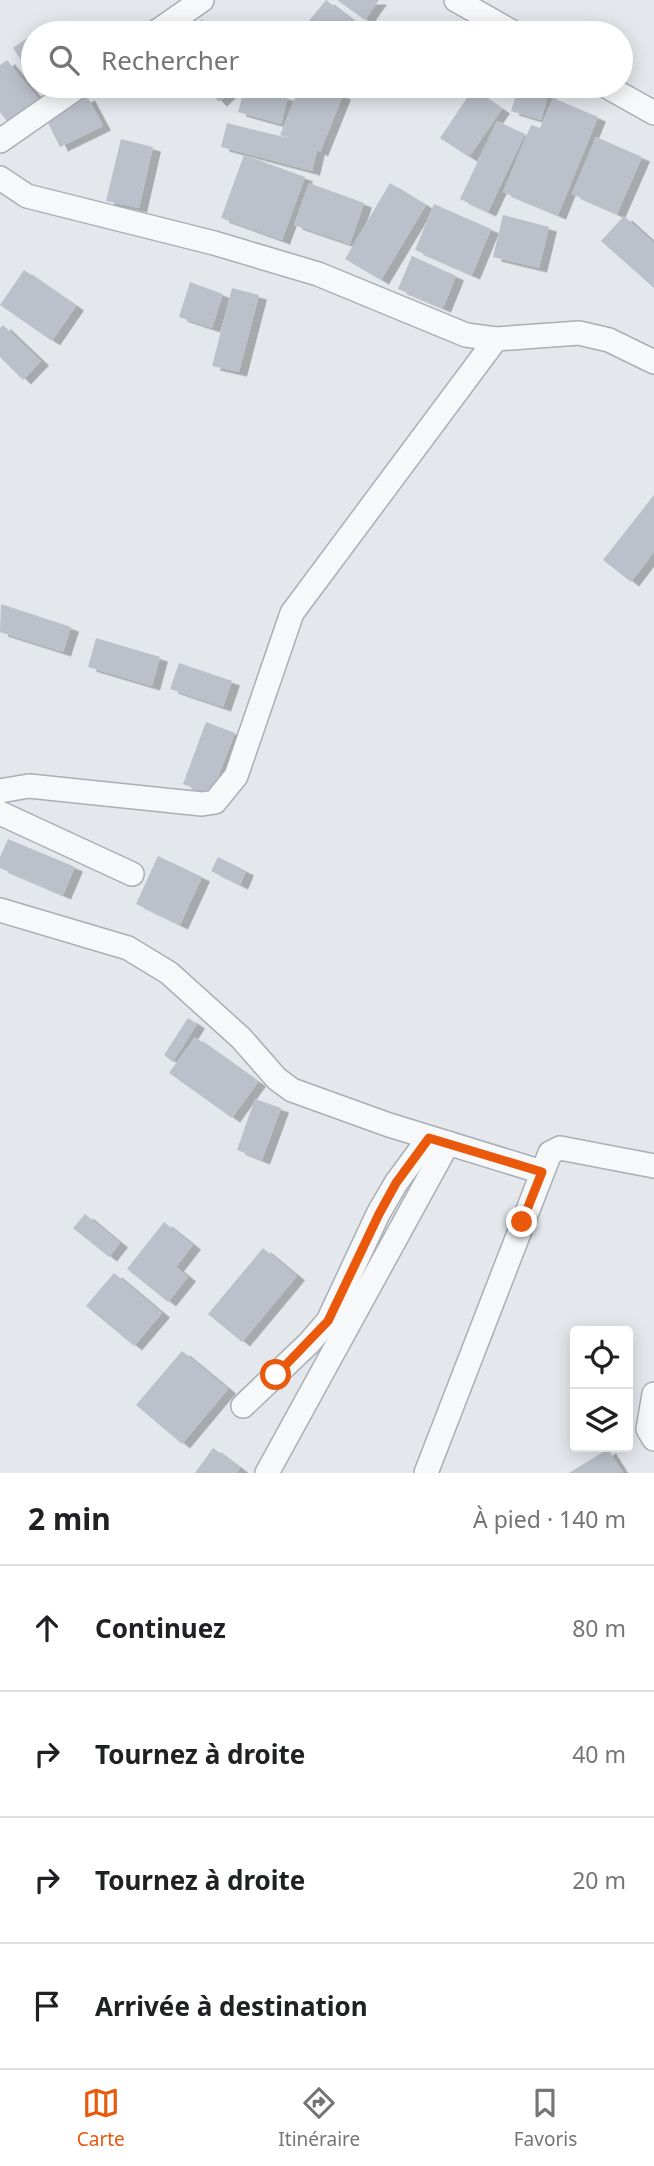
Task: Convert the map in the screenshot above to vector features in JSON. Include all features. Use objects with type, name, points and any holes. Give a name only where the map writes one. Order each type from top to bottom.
[{"type":"street","points":[[172,21],[202,0]]},
{"type":"street","points":[[456,0],[493,21]]},
{"type":"street","points":[[0,141],[62,98]]},
{"type":"street","points":[[627,98],[654,113]]},
{"type":"street","points":[[0,177],[27,197],[214,243],[318,274],[466,335],[496,339],[579,332],[609,340],[654,362]]},
{"type":"street","points":[[0,791],[29,786],[202,804],[215,802],[236,776],[292,612],[496,339]]},
{"type":"street","points":[[0,813],[132,874]]},
{"type":"street","points":[[0,910],[128,948],[169,973],[241,1038],[277,1079],[292,1090],[542,1172]]},
{"type":"street","points":[[243,1406],[309,1343],[328,1321],[396,1183],[438,1140]]},
{"type":"street","points":[[267,1473],[438,1140]]},
{"type":"street","points":[[426,1473],[550,1153],[560,1149],[654,1166]]},
{"type":"street","points":[[654,1394],[648,1429],[654,1439]]},
{"type":"building","points":[[326,0],[353,21],[309,21]]},
{"type":"building","points":[[337,0],[379,0],[365,20]]},
{"type":"building","points":[[21,42],[21,60],[13,48]]},
{"type":"building","points":[[7,60],[21,77],[21,98],[38,98],[40,101],[10,125],[0,112],[0,65]]},
{"type":"building","points":[[88,98],[103,126],[60,147],[45,117]]},
{"type":"building","points":[[242,98],[288,98],[281,124],[238,112]]},
{"type":"building","points":[[295,98],[342,98],[320,152],[317,150],[312,171],[221,147],[227,123],[288,138],[280,135]]},
{"type":"building","points":[[467,98],[486,98],[502,109],[469,157],[440,138]]},
{"type":"building","points":[[515,98],[547,98],[541,120],[511,111]]},
{"type":"building","points":[[553,98],[598,117],[558,215],[503,192],[531,125],[540,128]]},
{"type":"building","points":[[497,121],[525,134],[488,212],[460,199]]},
{"type":"building","points":[[596,137],[642,157],[617,214],[572,194]]},
{"type":"building","points":[[121,139],[153,147],[139,208],[106,201]]},
{"type":"building","points":[[244,155],[305,177],[282,240],[221,218]]},
{"type":"building","points":[[309,183],[364,203],[350,244],[294,225]]},
{"type":"building","points":[[390,183],[426,205],[381,280],[345,259]]},
{"type":"building","points":[[434,204],[491,229],[472,275],[415,250]]},
{"type":"building","points":[[503,215],[549,227],[539,268],[493,257]]},
{"type":"building","points":[[624,216],[654,243],[654,288],[601,241]]},
{"type":"building","points":[[412,256],[456,276],[443,308],[398,289]]},
{"type":"building","points":[[24,270],[76,306],[52,341],[0,305]]},
{"type":"building","points":[[190,282],[223,294],[212,328],[179,317]]},
{"type":"building","points":[[232,288],[259,295],[239,372],[212,366]]},
{"type":"building","points":[[3,325],[41,361],[23,380],[0,357],[0,328]]},
{"type":"building","points":[[654,495],[654,552],[631,582],[603,560]]},
{"type":"building","points":[[1,604],[71,627],[63,652],[0,632]]},
{"type":"building","points":[[96,638],[160,657],[152,686],[88,667]]},
{"type":"building","points":[[179,663],[232,681],[223,707],[170,689]]},
{"type":"building","points":[[206,722],[235,733],[211,795],[183,784]]},
{"type":"building","points":[[8,839],[75,867],[63,895],[0,868],[0,857]]},
{"type":"building","points":[[158,856],[202,877],[180,925],[136,904]]},
{"type":"building","points":[[218,857],[246,871],[240,885],[211,871]]},
{"type":"building","points":[[188,1018],[197,1024],[173,1062],[164,1055]]},
{"type":"building","points":[[195,1037],[258,1082],[232,1118],[169,1073]]},
{"type":"building","points":[[255,1099],[281,1108],[262,1160],[237,1150]]},
{"type":"building","points":[[85,1214],[120,1243],[109,1257],[73,1228]]},
{"type":"building","points":[[164,1222],[193,1245],[176,1267],[188,1277],[168,1302],[127,1269]]},
{"type":"building","points":[[263,1248],[297,1276],[242,1342],[208,1314]]},
{"type":"building","points":[[114,1273],[162,1313],[134,1346],[86,1306]]},
{"type":"building","points":[[182,1351],[228,1389],[182,1444],[136,1405]]},
{"type":"building","points":[[213,1448],[240,1468],[237,1473],[195,1473]]},
{"type":"building","points":[[603,1452],[610,1452],[623,1473],[569,1473]]},
{"type":"route","points":[[276,1375],[328,1321],[396,1183],[429,1138],[542,1172],[522,1222]]}]
